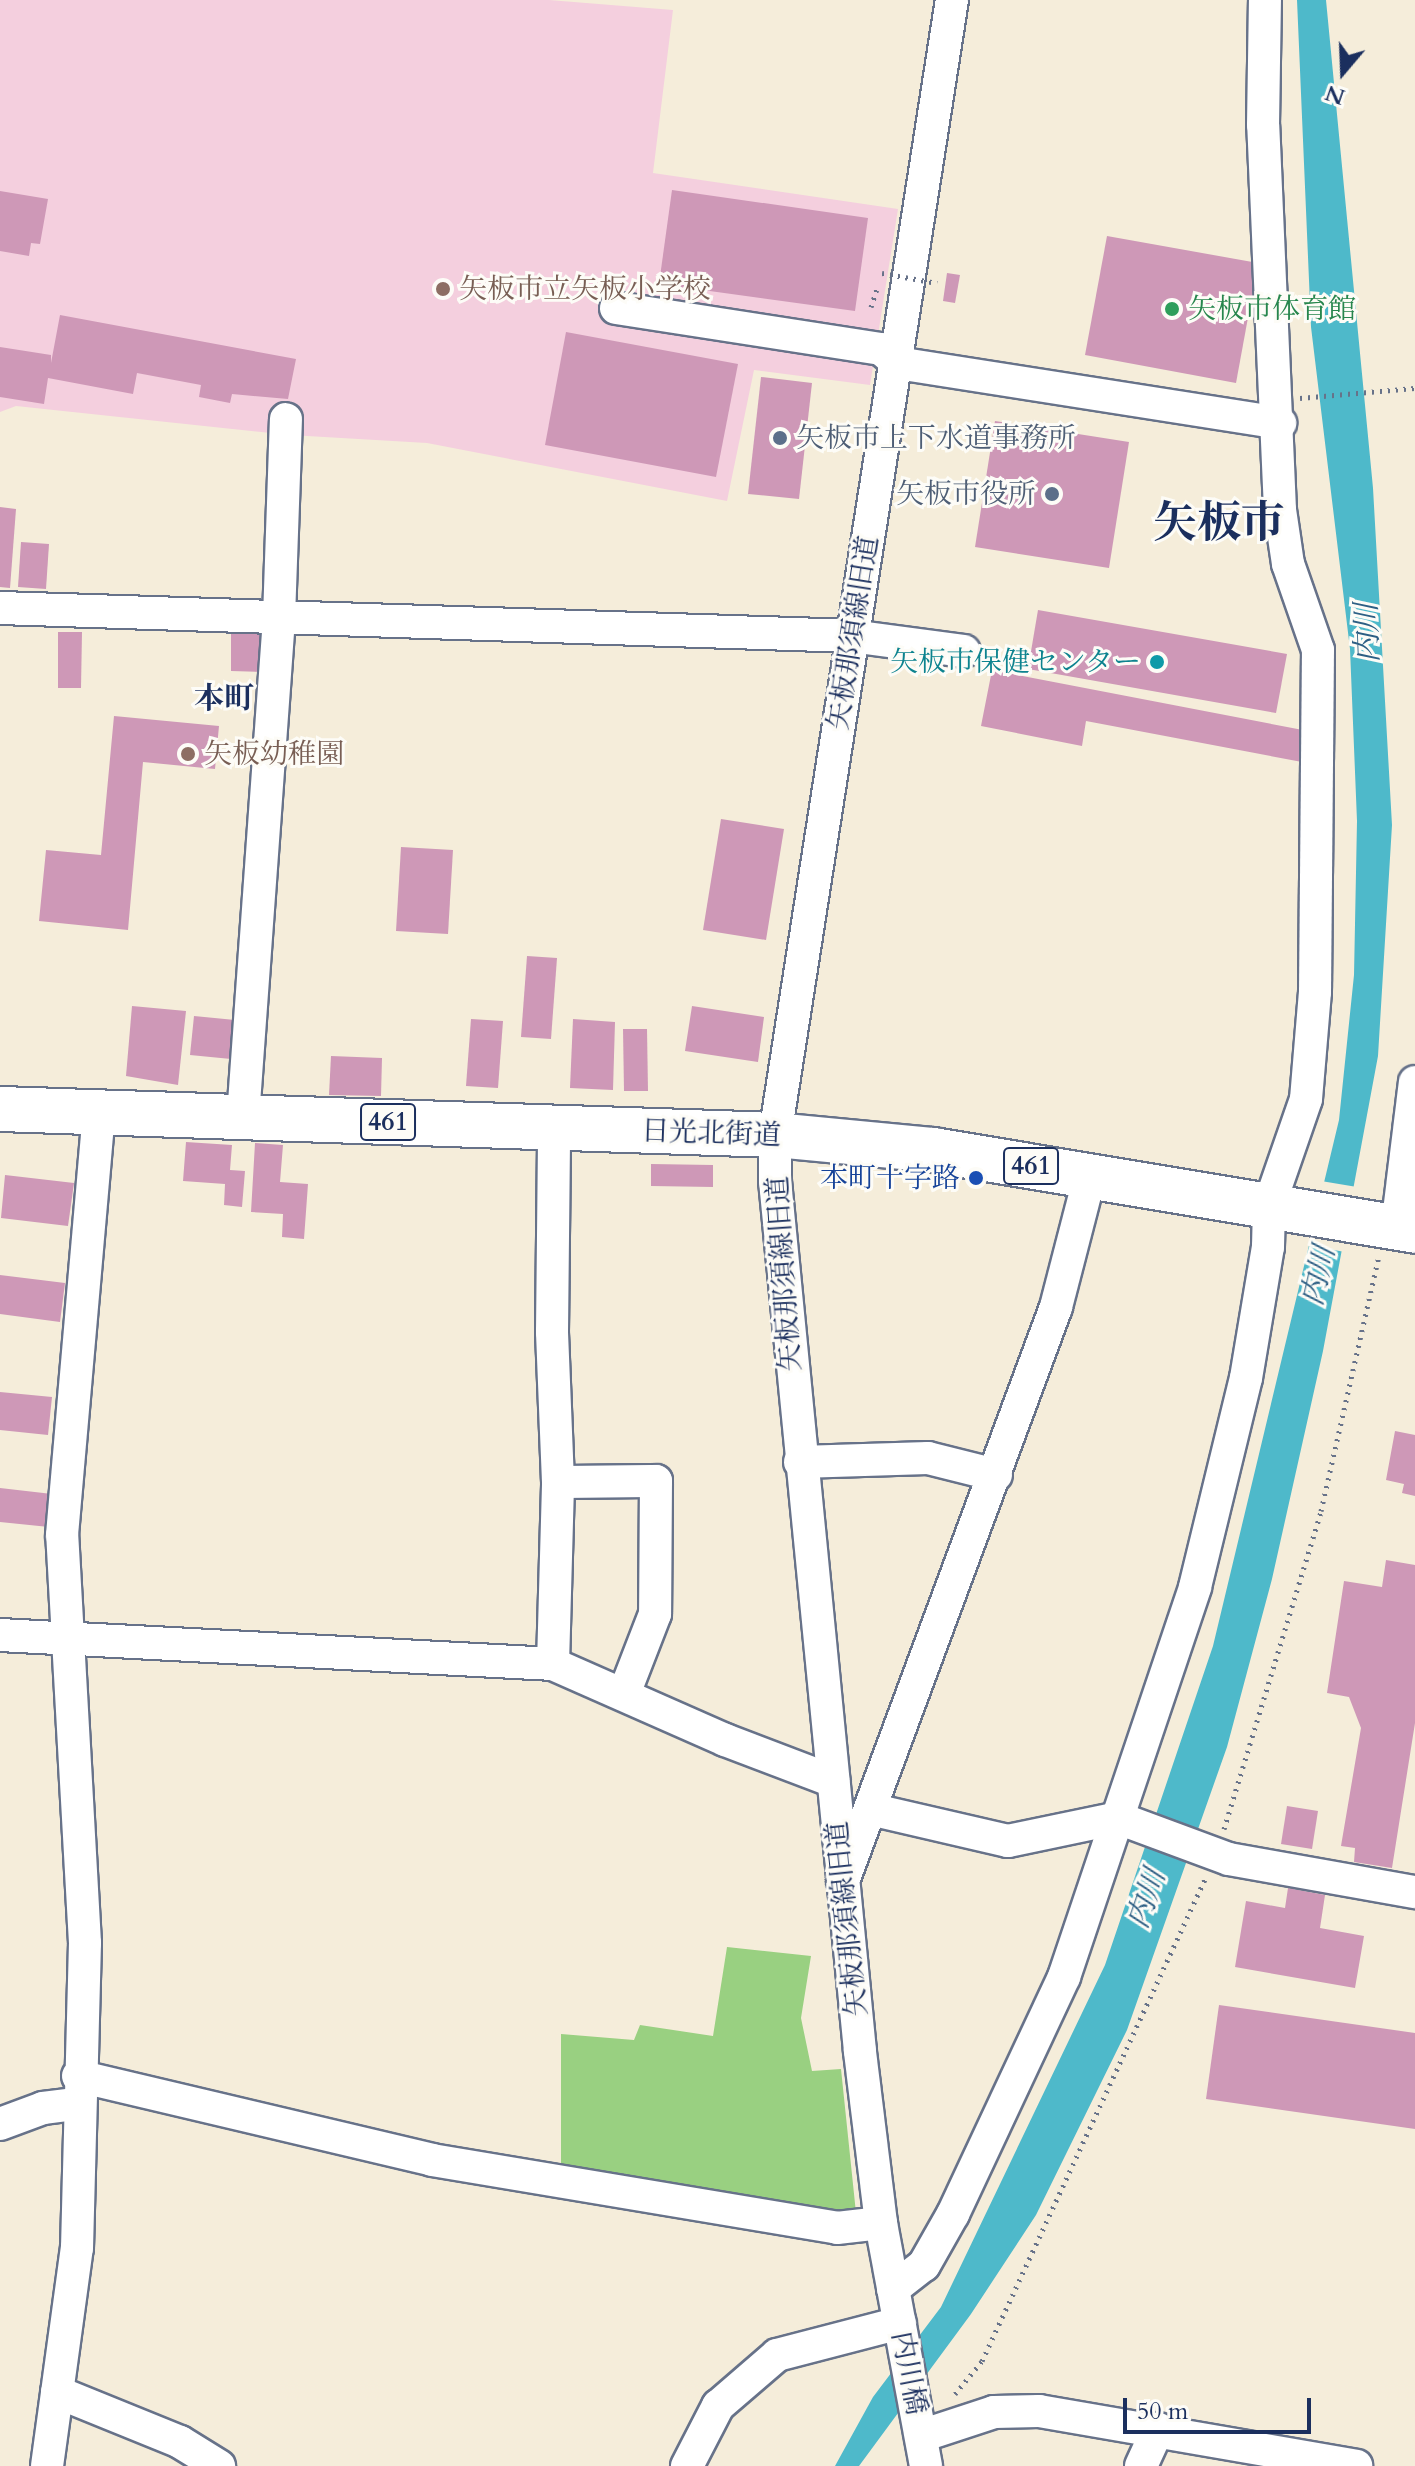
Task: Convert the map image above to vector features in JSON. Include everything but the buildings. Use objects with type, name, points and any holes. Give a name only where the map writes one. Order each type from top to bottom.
[{"type":"highway","name":"日光北街道","points":[[0,1109],[775,1135],[933,1150],[1395,1228]]},
{"type":"street","name":"矢板那須線旧道","points":[[897,2310],[881,2223],[843,1881],[776,1228],[775,1135],[952,0]]},
{"type":"street","points":[[687,2466],[718,2406],[777,2355],[897,2310],[953,2214],[1064,1977],[1171,1666],[1206,1542],[1246,1378],[1268,1247],[1306,1099],[1315,992],[1318,650],[1288,564],[1280,510],[1280,411],[1263,125],[1265,0]]},
{"type":"street","points":[[616,308],[881,349],[897,363],[1280,411]]},
{"type":"street","points":[[243,1117],[279,618],[286,419]]},
{"type":"street","points":[[0,608],[851,636],[964,651]]},
{"type":"street","points":[[1395,1228],[1415,1082]]},
{"type":"street","points":[[47,2466],[77,2248],[78,2090],[85,1943],[62,1535],[99,1112]]},
{"type":"street","points":[[553,1664],[558,1482],[552,1332],[554,1127]]},
{"type":"street","points":[[843,1881],[874,1810],[1056,1307],[1090,1176]]},
{"type":"street","points":[[800,1462],[928,1458],[996,1475]]},
{"type":"street","points":[[558,1482],[656,1481],[655,1614],[624,1694]]},
{"type":"street","points":[[0,1635],[68,1635],[553,1664],[833,1781]]},
{"type":"street","points":[[874,1810],[1008,1841],[1118,1818],[1229,1859],[1415,1892]]},
{"type":"street","points":[[0,2124],[43,2108],[78,2090],[432,2160],[837,2228],[881,2223]]},
{"type":"street","name":"内川橋","points":[[897,2310],[923,2444]]},
{"type":"street","points":[[57,2392],[180,2442],[219,2466]]},
{"type":"street","points":[[923,2444],[994,2412],[1039,2411],[1158,2429],[1239,2456],[1356,2466]]},
{"type":"street","points":[[1141,2466],[1158,2429]]},
{"type":"path","points":[[882,273],[937,283]]},
{"type":"path","points":[[1280,411],[1415,388]]},
{"type":"shaded area","name":"矢板市立矢板小学校","points":[[0,0],[549,0],[673,10],[653,173],[898,209],[870,385],[754,370],[727,501],[427,443],[290,435],[16,406],[0,412]]},
{"type":"green space","points":[[727,1947],[811,1956],[801,2018],[812,2071],[841,2069],[856,2213],[770,2207],[561,2173],[561,2034],[634,2040],[640,2025],[713,2036]]},
{"type":"water","name":"内川","points":[[1297,0],[1326,0],[1373,488],[1392,825],[1378,1056],[1323,1351],[1272,1579],[1227,1747],[1127,2030],[1036,2215],[971,2314],[859,2466],[835,2466],[873,2397],[941,2307],[1105,1965],[1213,1646],[1339,1120],[1354,975],[1357,821],[1350,649],[1311,327]]},
{"type":"pier","points":[[1321,1181],[1357,1187],[1345,1252],[1306,1245]]},
{"type":"place","name":"矢板市立矢板小学校","points":[[443,289]]},
{"type":"place","name":"矢板市体育館","points":[[1172,309]]},
{"type":"place","name":"矢板市上下水道事務所","points":[[780,438]]},
{"type":"place","name":"矢板市役所","points":[[1052,494]]},
{"type":"place","name":"矢板市保健センター","points":[[1157,662]]},
{"type":"place","name":"矢板幼稚園","points":[[188,754]]},
{"type":"place","name":"本町十字路","points":[[976,1178]]},
{"type":"district","name":"矢板市","points":[[1219,523]]},
{"type":"district","name":"本町","points":[[224,699]]}]
